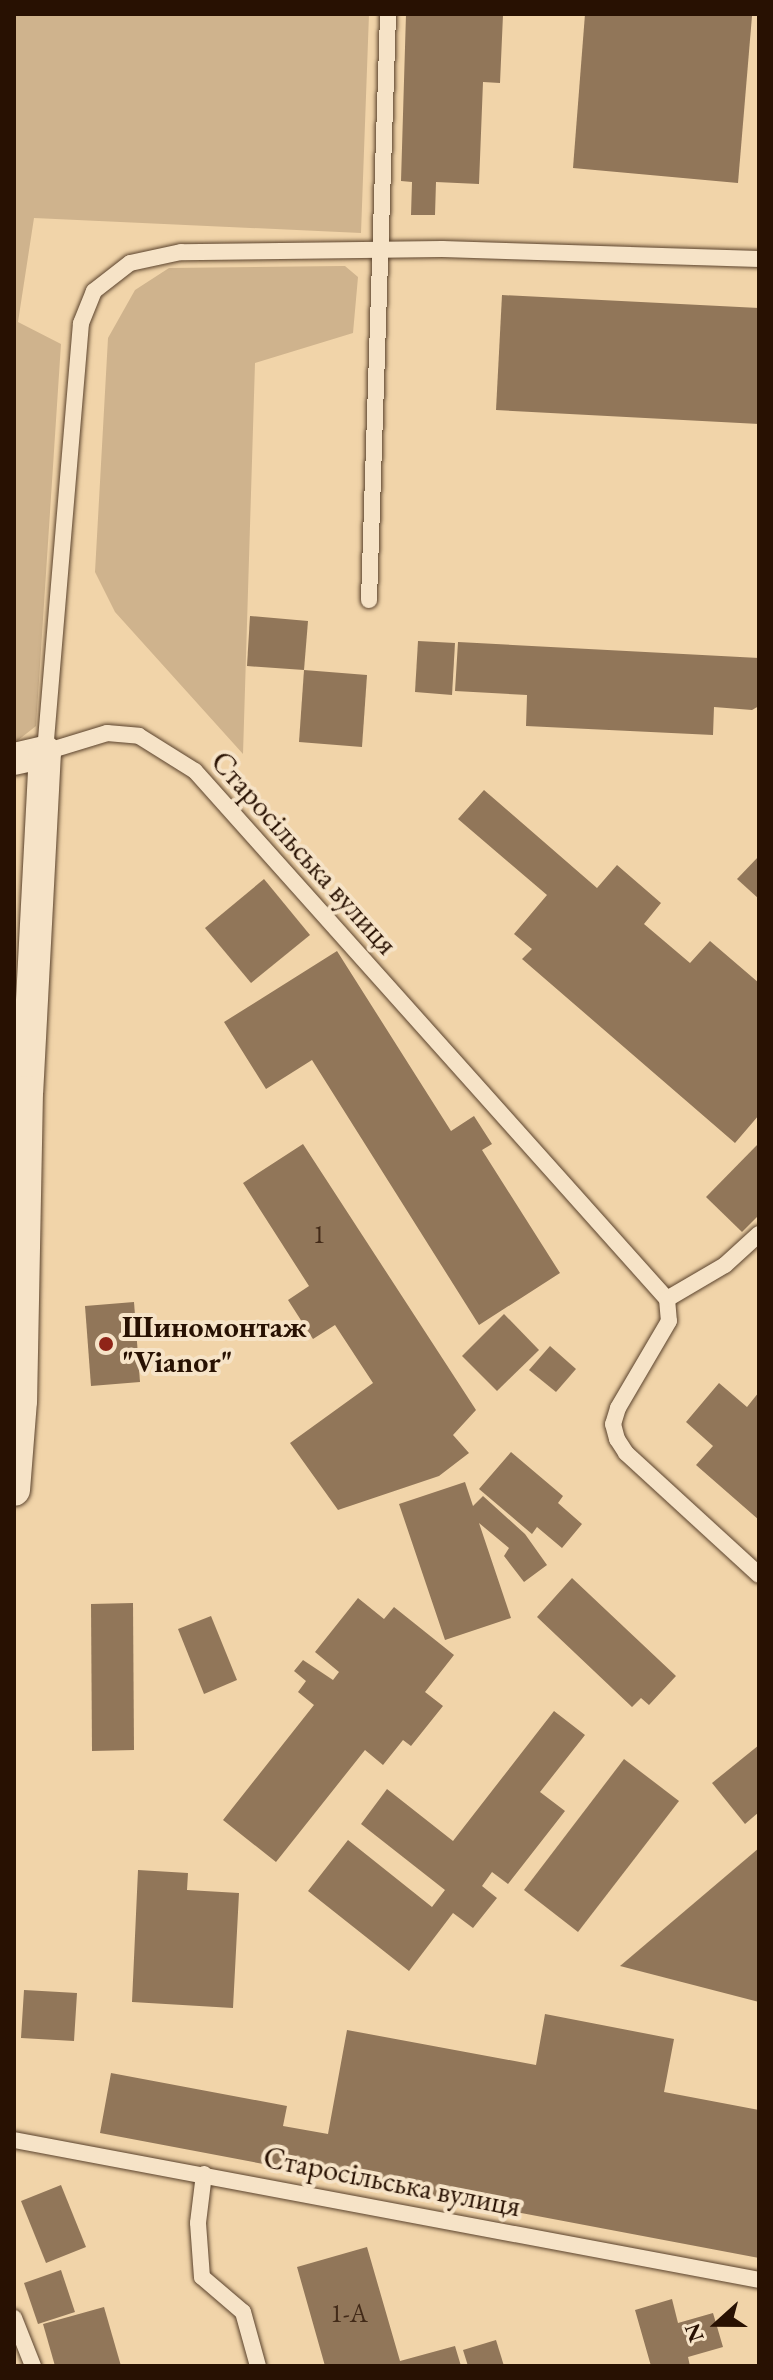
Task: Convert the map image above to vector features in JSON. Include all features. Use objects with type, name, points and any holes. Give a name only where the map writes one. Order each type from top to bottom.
[{"type":"street","points":[[14,1490],[21,1401],[29,755]]},
{"type":"lane","points":[[369,600],[388,14]]},
{"type":"lane","points":[[29,755],[81,323],[94,291],[130,263],[181,252],[442,249],[759,259]]},
{"type":"lane","name":"Старосільська вулиця","points":[[29,755],[107,733],[139,736],[195,771],[667,1299]]},
{"type":"lane","points":[[759,1234],[725,1265],[667,1299],[669,1321],[618,1408],[613,1424],[617,1439],[626,1453],[759,1575]]},
{"type":"lane","name":"Старосільська вулиця","points":[[14,2140],[759,2280]]},
{"type":"lane","points":[[204,2174],[198,2223],[202,2277],[243,2312],[258,2366]]},
{"type":"lane","points":[[14,2318],[33,2366]]},
{"type":"shaded area","points":[[14,14],[369,14],[361,233],[34,218],[18,322],[61,344],[36,726],[17,741],[14,738]]},
{"type":"shaded area","points":[[345,266],[358,277],[353,333],[255,363],[243,754],[115,612],[95,572],[108,338],[135,290],[169,268]]},
{"type":"building","points":[[406,14],[503,15],[500,83],[483,82],[479,184],[436,182],[435,215],[411,215],[412,182],[401,181]]},
{"type":"building","points":[[585,14],[752,16],[738,183],[573,168]]},
{"type":"building","points":[[502,295],[759,308],[759,424],[496,410]]},
{"type":"building","points":[[250,616],[308,621],[304,670],[247,666]]},
{"type":"building","points":[[418,641],[455,643],[452,695],[415,692]]},
{"type":"building","points":[[458,642],[759,658],[759,706],[752,710],[714,707],[713,735],[526,726],[527,695],[455,691]]},
{"type":"building","points":[[304,670],[367,675],[362,747],[299,742]]},
{"type":"building","points":[[484,790],[597,888],[617,865],[661,903],[644,924],[690,963],[710,941],[759,983],[759,1115],[735,1143],[522,959],[532,949],[514,934],[547,895],[458,819]]},
{"type":"building","points":[[759,856],[759,899],[737,879]]},
{"type":"building","points":[[264,879],[310,935],[251,983],[205,928]]},
{"type":"building","points":[[337,951],[451,1131],[474,1116],[492,1144],[482,1150],[560,1273],[479,1325],[312,1060],[266,1089],[224,1022]]},
{"type":"building","points":[[759,1143],[759,1215],[742,1232],[706,1197]]},
{"type":"building","points":[[303,1144],[476,1410],[453,1435],[469,1453],[439,1476],[338,1510],[290,1443],[373,1383],[335,1325],[313,1339],[288,1300],[309,1286],[243,1183]]},
{"type":"building","points":[[134,1302],[140,1382],[91,1386],[85,1306]]},
{"type":"building","points":[[504,1314],[539,1350],[497,1391],[462,1356]]},
{"type":"building","points":[[550,1346],[576,1369],[556,1392],[529,1370]]},
{"type":"building","points":[[719,1383],[747,1407],[759,1392],[759,1520],[696,1465],[713,1446],[686,1422]]},
{"type":"building","points":[[511,1452],[563,1496],[558,1503],[582,1524],[562,1548],[537,1527],[532,1534],[479,1489]]},
{"type":"building","points":[[465,1482],[473,1506],[483,1496],[525,1534],[547,1565],[524,1582],[504,1556],[509,1548],[479,1523],[511,1618],[445,1640],[399,1504]]},
{"type":"building","points":[[572,1578],[676,1676],[649,1705],[641,1698],[632,1707],[537,1617]]},
{"type":"building","points":[[358,1598],[384,1619],[394,1607],[454,1655],[425,1692],[443,1706],[411,1746],[403,1740],[383,1765],[365,1750],[276,1862],[223,1820],[314,1705],[298,1692],[306,1681],[294,1671],[303,1660],[333,1680],[339,1672],[315,1652]]},
{"type":"building","points":[[133,1603],[134,1750],[92,1751],[91,1604]]},
{"type":"building","points":[[211,1616],[237,1680],[204,1694],[178,1629]]},
{"type":"building","points":[[554,1711],[585,1735],[540,1792],[565,1811],[508,1884],[492,1872],[482,1886],[497,1898],[473,1928],[453,1913],[409,1971],[308,1891],[348,1840],[432,1907],[445,1890],[361,1824],[387,1789],[453,1841]]},
{"type":"building","points":[[759,1745],[759,1812],[745,1824],[712,1783]]},
{"type":"building","points":[[624,1759],[679,1801],[578,1932],[524,1890]]},
{"type":"building","points":[[759,1848],[759,2002],[620,1966]]},
{"type":"building","points":[[138,1870],[188,1873],[187,1890],[239,1893],[233,2008],[132,2002]]},
{"type":"building","points":[[24,1990],[77,1993],[74,2041],[21,2038]]},
{"type":"building","points":[[545,2014],[674,2039],[664,2092],[759,2110],[759,2258],[100,2133],[111,2073],[287,2106],[283,2126],[328,2134],[347,2030],[536,2065]]},
{"type":"building","points":[[61,2185],[86,2247],[46,2263],[21,2201]]},
{"type":"building","points":[[367,2247],[400,2361],[455,2346],[461,2366],[325,2366],[297,2267]]},
{"type":"building","points":[[61,2270],[75,2312],[38,2324],[24,2283]]},
{"type":"building","points":[[672,2299],[678,2323],[713,2313],[723,2347],[688,2357],[690,2366],[651,2366],[635,2310]]},
{"type":"building","points":[[104,2307],[121,2366],[55,2366],[43,2324]]},
{"type":"building","points":[[496,2340],[504,2366],[468,2366],[463,2350]]},
{"type":"place","name":"Шиномонтаж \"Vianor\"","points":[[106,1344]]}]
